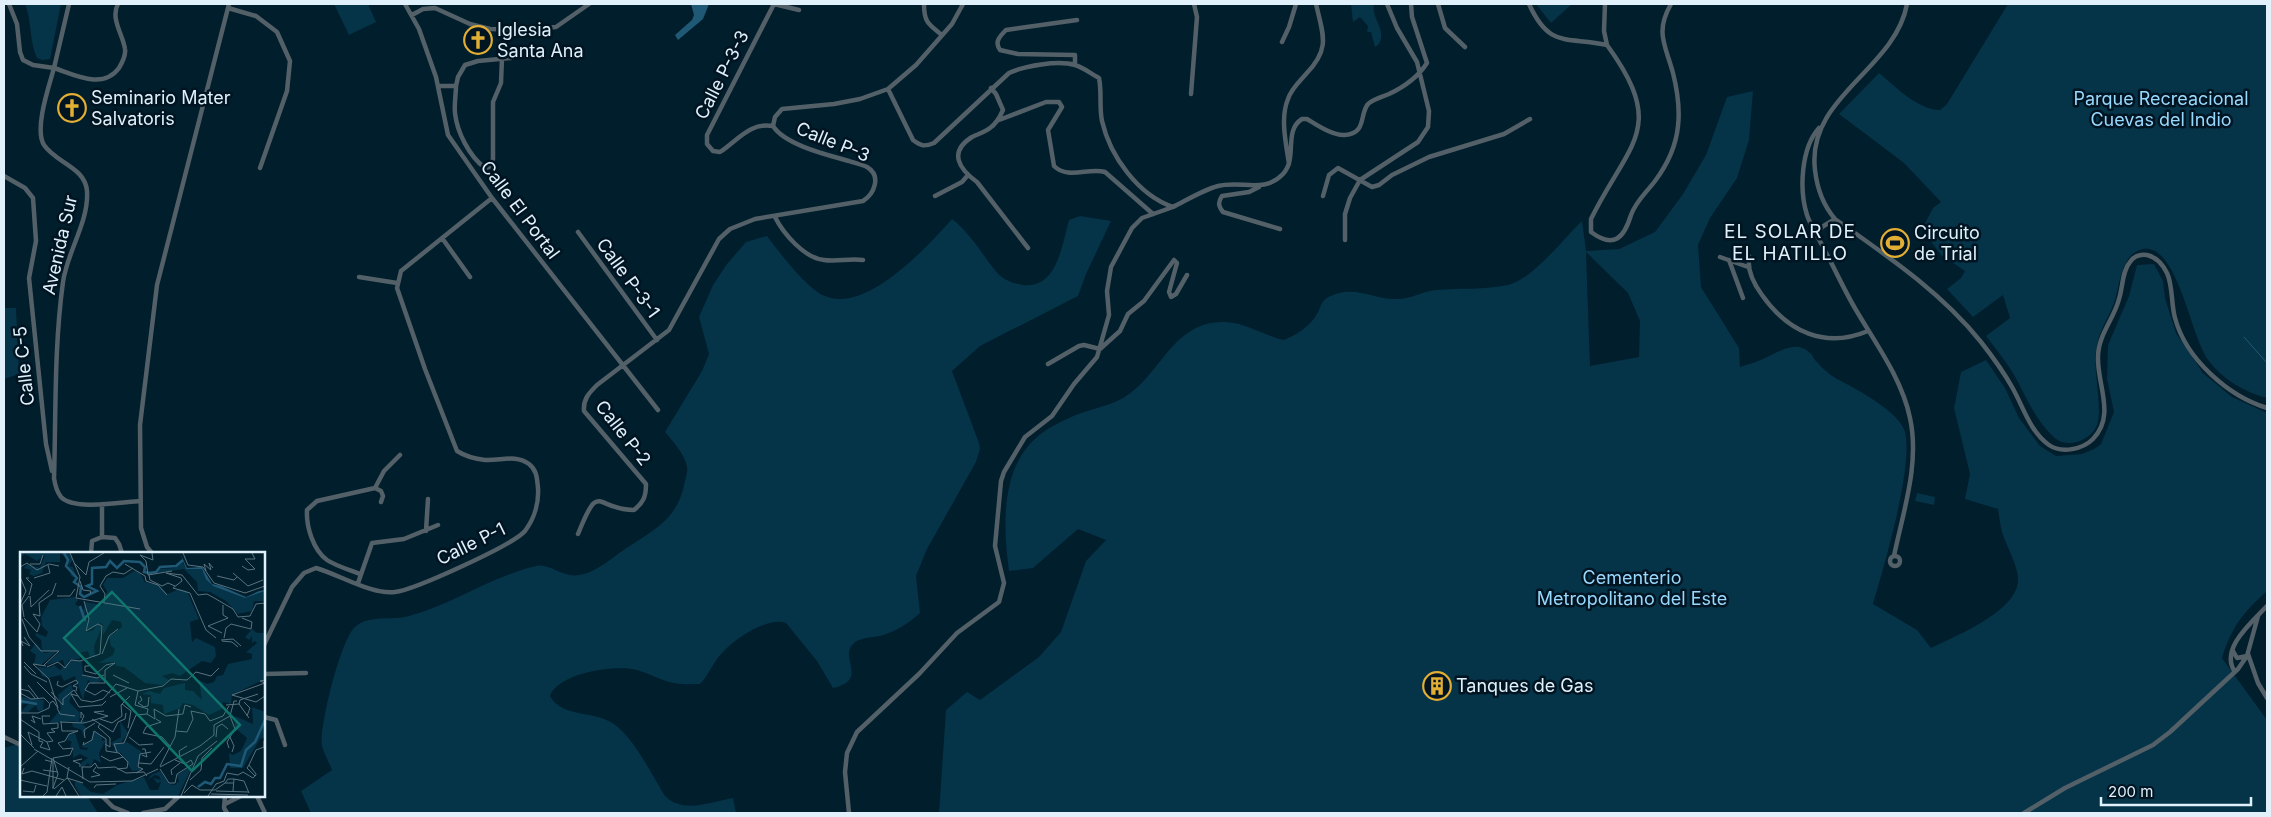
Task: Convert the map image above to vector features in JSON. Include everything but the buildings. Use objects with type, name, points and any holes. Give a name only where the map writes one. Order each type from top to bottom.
[{"type":"street","points":[[9,4],[17,24],[20,52],[23,60],[33,65],[54,68],[85,79],[101,80],[116,71],[122,64],[125,51],[116,17],[115,9],[118,4]]},
{"type":"street","name":"Avenida Sur","points":[[54,479],[57,357],[63,281],[80,226],[87,191],[84,178],[44,145],[40,126],[68,4]]},
{"type":"street","name":"Calle El Portal","points":[[405,4],[419,29],[438,86],[448,135],[492,198],[658,410]]},
{"type":"street","points":[[412,15],[422,9],[435,8],[470,24],[490,29],[524,30],[556,27],[589,4]]},
{"type":"street","points":[[774,4],[799,10]]},
{"type":"street","name":"Calle P-3-3","points":[[773,126],[764,124],[751,128],[720,152],[713,151],[708,144],[707,135],[774,4]]},
{"type":"street","points":[[924,4],[924,18],[929,25],[942,35]]},
{"type":"street","name":"Calle P-3","points":[[623,366],[669,330],[719,238],[730,229],[755,219],[863,201],[872,196],[876,185],[873,174],[868,167],[820,152],[784,137],[773,126],[775,117],[782,110],[843,102],[888,89],[916,65],[952,24],[963,4]]},
{"type":"street","points":[[1191,94],[1197,17],[1194,4]]},
{"type":"street","points":[[1282,42],[1289,28],[1296,4]]},
{"type":"street","points":[[1289,166],[1285,108],[1291,92],[1314,66],[1324,48],[1316,4]]},
{"type":"street","points":[[1345,240],[1345,214],[1350,198],[1360,180],[1405,152],[1425,133],[1428,127],[1429,111],[1417,62],[1397,28],[1387,4]]},
{"type":"street","points":[[849,813],[845,772],[847,753],[856,732],[919,674],[957,633],[999,602],[1004,583],[995,546],[1001,481],[1004,472],[1025,437],[1052,416],[1074,384],[1097,357],[1109,315],[1107,291],[1111,268],[1132,228],[1142,218],[1172,207],[1217,186],[1234,184],[1259,186],[1272,184],[1289,166],[1292,157],[1293,129],[1297,122],[1307,119],[1336,134],[1346,135],[1356,132],[1363,123],[1366,108],[1370,103],[1403,87],[1427,63],[1427,58],[1414,26],[1411,4]]},
{"type":"street","points":[[1438,4],[1445,28],[1465,47]]},
{"type":"street","points":[[1529,4],[1534,15],[1555,37],[1567,42],[1607,45]]},
{"type":"street","points":[[1605,4],[1604,31],[1607,45],[1626,71],[1639,108],[1636,139],[1591,219],[1591,232],[1600,239],[1611,240],[1623,236],[1628,228],[1634,208],[1668,161],[1675,144],[1678,104],[1673,73],[1663,48],[1661,30],[1664,16],[1670,4]]},
{"type":"street","points":[[1894,556],[1911,480],[1913,459],[1911,419],[1900,387],[1868,331],[1808,216],[1804,184],[1807,153],[1813,135],[1841,98],[1894,36],[1901,23],[1907,4]]},
{"type":"street","points":[[151,552],[147,547],[141,528],[140,425],[157,285],[229,6],[256,16],[277,32],[290,61],[287,91],[260,168]]},
{"type":"street","points":[[1075,65],[1075,55],[1018,54],[1000,50],[997,43],[999,37],[1006,30],[1078,20]]},
{"type":"street","points":[[502,58],[501,83],[493,102],[493,159],[490,167],[484,168],[464,142],[454,112],[458,76],[465,65],[478,61],[502,58],[511,58]]},
{"type":"street","points":[[888,89],[913,140],[921,146],[926,146],[934,143],[1009,73],[1019,69],[1063,64],[1075,65],[1099,78],[1102,120],[1111,146],[1120,163],[1152,198],[1172,207]]},
{"type":"street","points":[[438,86],[456,86]]},
{"type":"street","points":[[991,88],[996,94],[1003,110],[998,120],[989,129],[965,142],[960,148],[958,154],[959,163],[968,175],[977,182],[1028,248]]},
{"type":"street","points":[[998,120],[1046,102],[1059,102],[1062,107],[1048,130],[1048,141],[1054,166],[1062,172],[1098,170],[1105,172],[1153,214]]},
{"type":"street","points":[[1323,196],[1329,175],[1338,168],[1372,187],[1379,185],[1392,175],[1429,156],[1504,134],[1530,119]]},
{"type":"street","points":[[1821,125],[1814,155],[1815,176],[1820,194],[1834,219],[1929,290],[1960,318],[1998,365],[2038,435],[2053,447],[2078,448],[2092,440],[2101,427],[2106,403],[2099,368],[2098,349],[2119,302],[2126,267],[2133,258],[2141,255],[2156,259],[2166,271],[2176,321],[2185,340],[2201,363],[2228,388],[2247,400],[2267,408]]},
{"type":"street","points":[[935,196],[962,182],[968,175]]},
{"type":"street","name":"Calle C-5","points":[[4,176],[25,188],[33,198],[36,241],[29,278],[46,444],[54,479]]},
{"type":"street","points":[[1259,186],[1249,192],[1222,196],[1219,207],[1223,212],[1280,229]]},
{"type":"street","points":[[359,277],[397,283],[401,271],[492,198]]},
{"type":"street","points":[[775,217],[780,227],[810,257],[822,260],[848,258],[863,260]]},
{"type":"street","points":[[1817,235],[1824,224],[1834,219]]},
{"type":"street","name":"Calle P-3-1","points":[[578,232],[657,340]]},
{"type":"street","points":[[442,238],[470,277]]},
{"type":"street","points":[[1749,256],[1748,266],[1755,284],[1766,302],[1791,326],[1824,338],[1840,339],[1868,331]]},
{"type":"street","points":[[1720,257],[1748,266]]},
{"type":"street","points":[[1100,349],[1120,331],[1128,314],[1144,301],[1174,260],[1178,263],[1168,292],[1171,297],[1176,294],[1187,275]]},
{"type":"street","points":[[1729,260],[1744,298]]},
{"type":"street","name":"Calle P-1","points":[[265,644],[292,587],[304,573],[316,568],[382,592],[397,592],[468,563],[514,541],[532,520],[537,505],[536,473],[530,465],[517,458],[486,460],[466,456],[457,451],[425,369],[397,283]]},
{"type":"street","points":[[1048,364],[1079,346],[1084,345],[1100,349]]},
{"type":"street","name":"Calle P-2","points":[[578,534],[590,506],[595,502],[602,501],[626,510],[634,510],[642,504],[646,495],[646,484],[584,411],[584,403],[588,394],[623,366]]},
{"type":"street","points":[[375,488],[384,471],[400,455]]},
{"type":"street","points":[[54,479],[57,490],[62,498],[70,502],[102,504],[140,501]]},
{"type":"street","points":[[360,574],[327,560],[316,547],[306,519],[307,510],[317,501],[375,488],[381,491],[383,496],[381,502]]},
{"type":"street","points":[[426,531],[428,499]]},
{"type":"street","points":[[102,504],[102,537]]},
{"type":"street","points":[[358,583],[372,544],[404,539],[426,531],[438,524]]},
{"type":"street","points":[[91,552],[92,541],[102,537],[115,538],[122,552]]},
{"type":"street","points":[[2235,672],[2230,662],[2234,644],[2267,606]]},
{"type":"street","points":[[2024,813],[2065,788],[2153,745],[2201,705],[2235,672],[2247,654],[2258,616]]},
{"type":"street","points":[[2232,650],[2237,658],[2247,654]]},
{"type":"street","points":[[2247,654],[2258,683],[2267,698]]},
{"type":"street","points":[[265,674],[306,673]]},
{"type":"street","points":[[265,717],[276,720],[285,745]]},
{"type":"street","points":[[4,737],[20,745]]},
{"type":"street","points":[[103,797],[113,807],[128,813]]},
{"type":"street","points":[[143,813],[160,811],[170,807],[178,797]]},
{"type":"street","points":[[226,797],[227,813]]},
{"type":"street","points":[[225,804],[239,797]]},
{"type":"street","points":[[257,797],[265,813]]},
{"type":"street","points":[[170,807],[174,813]]},
{"type":"green space","points":[[25,4],[61,4],[50,59],[43,60],[37,58]]},
{"type":"green space","points":[[334,4],[368,4],[376,22],[349,35]]},
{"type":"green space","points":[[1351,4],[1374,4],[1381,34],[1379,44],[1375,47],[1371,32],[1367,32],[1368,26],[1360,17],[1353,22]]},
{"type":"green space","points":[[1536,4],[1572,4],[1551,23]]},
{"type":"green space","name":"Parque Recreacional Cuevas del Indio","points":[[2008,4],[2267,4],[2267,398],[2234,384],[2208,360],[2176,280],[2168,265],[2159,254],[2149,249],[2142,249],[2131,256],[2124,266],[2114,302],[2097,343],[2095,358],[2099,418],[2097,425],[2090,434],[2080,441],[2073,443],[2061,442],[2042,424],[2013,373],[1986,336],[2010,318],[2003,295],[1973,317],[1947,289],[1961,278],[1965,271],[1941,255],[1922,229],[1933,208],[1941,202],[1904,163],[1839,114],[1879,73],[1915,102],[1940,110],[1947,104]]},
{"type":"green space","name":"Cementerio Metropolitano del Este","points":[[1753,91],[1749,140],[1737,178],[1710,218],[1698,245],[1701,287],[1739,348],[1740,367],[1788,348],[1799,347],[1805,349],[1829,373],[1874,400],[1893,414],[1900,422],[1904,429],[1907,444],[1906,464],[1897,515],[1873,604],[1917,630],[1931,648],[1984,621],[1997,612],[2016,591],[2018,579],[2014,562],[2002,532],[1998,509],[1965,499],[1970,474],[1954,408],[1961,372],[1986,360],[2005,388],[2019,418],[2040,446],[2056,456],[2082,454],[2094,449],[2101,444],[2114,412],[2107,379],[2108,345],[2129,296],[2137,265],[2154,264],[2163,281],[2165,298],[2176,333],[2203,373],[2232,397],[2267,413],[2267,591],[2239,621],[2222,658],[2267,720],[2267,813],[939,813],[946,710],[967,692],[980,700],[1039,657],[1061,632],[1086,561],[1106,540],[1078,529],[1033,568],[1009,571],[1005,531],[1008,490],[1014,471],[1023,453],[1036,438],[1070,417],[1123,398],[1148,376],[1180,339],[1193,330],[1208,324],[1233,323],[1284,340],[1306,327],[1316,316],[1321,304],[1327,298],[1339,293],[1354,292],[1388,299],[1400,299],[1445,289],[1490,288],[1508,285],[1518,281],[1537,267],[1582,221],[1586,251],[1619,249],[1655,232],[1683,194],[1706,155],[1727,97]],"holes":[[[1586,252],[1628,293],[1640,321],[1639,357],[1590,366]]]},
{"type":"green space","points":[[1080,216],[1111,221],[1086,274],[1078,296],[980,346],[952,371],[979,443],[980,449],[976,462],[927,549],[916,576],[920,613],[896,630],[857,641],[851,647],[849,653],[852,673],[850,679],[844,684],[833,688],[817,661],[786,623],[779,622],[752,630],[727,647],[700,684],[673,683],[637,670],[615,668],[575,676],[555,688],[550,696],[562,708],[606,720],[621,730],[642,757],[665,796],[672,801],[688,806],[733,798],[736,813],[311,813],[301,791],[332,770],[322,746],[324,721],[338,665],[349,635],[355,627],[367,620],[409,616],[425,611],[504,576],[536,566],[573,575],[585,574],[603,565],[654,530],[676,507],[681,497],[686,476],[686,462],[665,432],[702,371],[709,354],[699,317],[713,285],[727,264],[746,242],[767,236],[810,286],[825,296],[841,299],[859,295],[877,287],[912,260],[952,219],[970,236],[1000,275],[1007,280],[1023,285],[1034,284],[1044,280],[1051,273],[1060,253],[1069,220]]},
{"type":"green space","points":[[4,308],[16,308],[19,374],[4,379]]},
{"type":"green space","points":[[1917,493],[1935,497],[1934,505],[1915,501]]},
{"type":"green space","points":[[20,743],[20,797],[88,797],[98,813],[4,813],[4,748]]},
{"type":"shaded area","points":[[691,4],[709,4],[703,19],[678,40],[675,35],[692,20],[694,15]]},
{"type":"waterway","points":[[2244,337],[2267,363]]},
{"type":"place","name":"Iglesia Santa Ana","points":[[478,40]]},
{"type":"place","name":"Seminario Mater Salvatoris","points":[[72,108]]},
{"type":"place","name":"Circuito de Trial","points":[[1895,243]]},
{"type":"place","name":"Tanques de Gas","points":[[1437,686]]},
{"type":"district","name":"EL SOLAR DE EL HATILLO","points":[[1790,242]]}]
